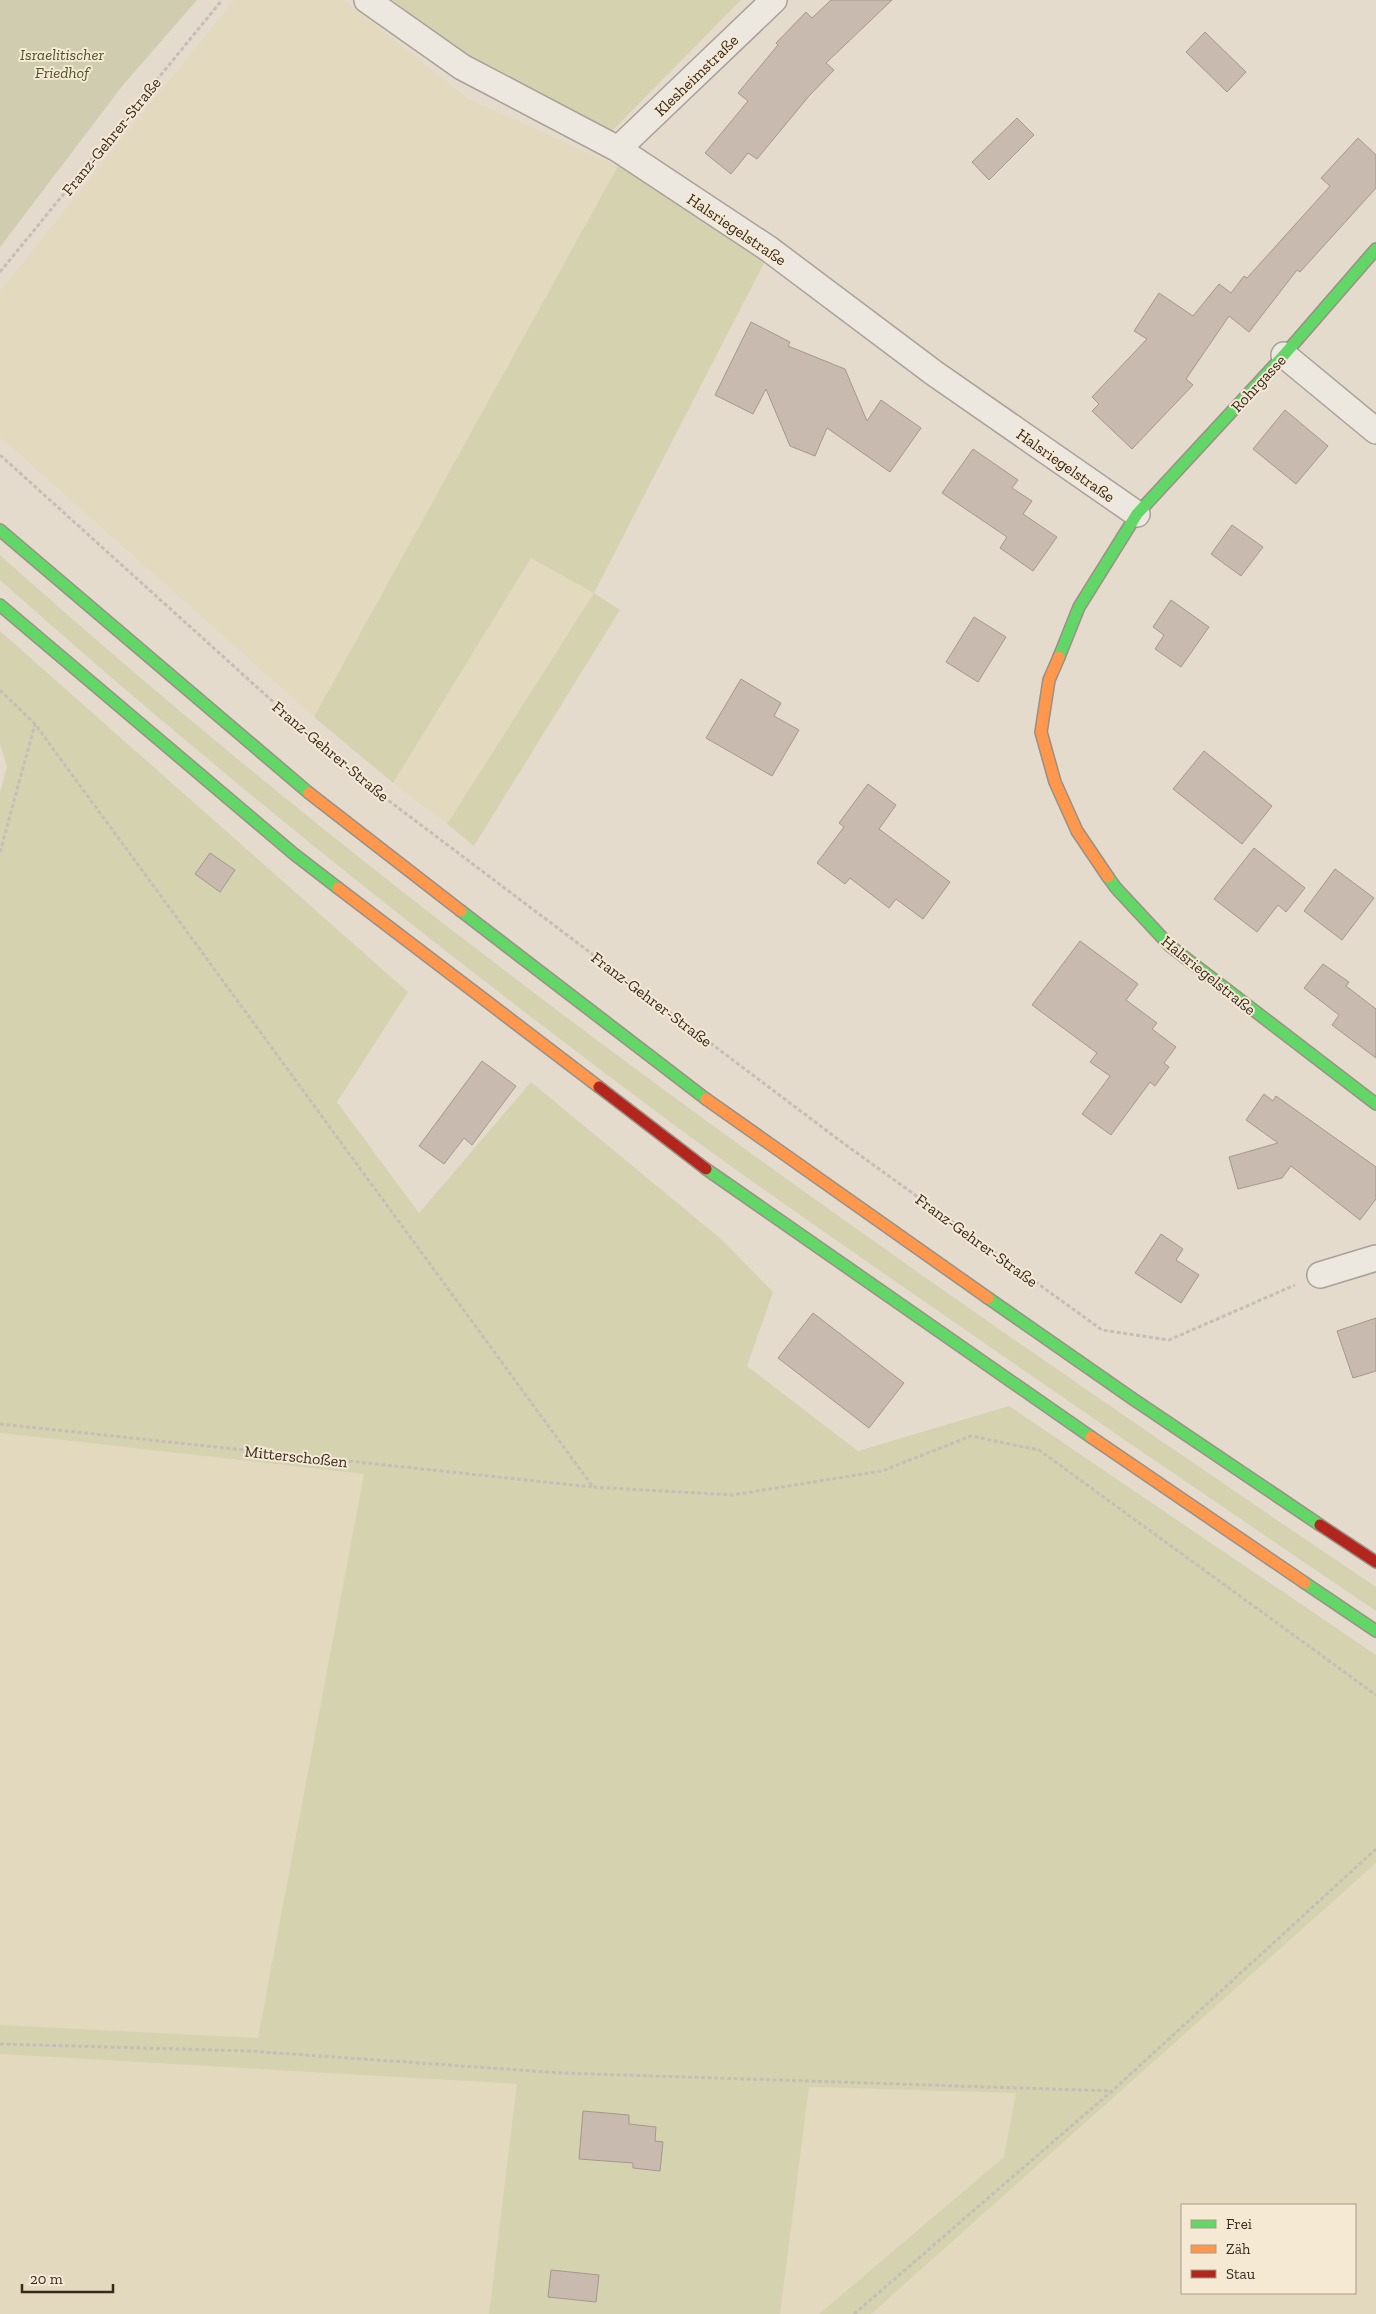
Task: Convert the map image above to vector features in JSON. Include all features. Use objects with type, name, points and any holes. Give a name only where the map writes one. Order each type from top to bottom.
[{"type":"main road","name":"Rohrgasse","points":[[1137,514],[1284,355],[1376,249]]},
{"type":"main road","name":"Halsriegelstraße","points":[[1137,514],[1079,607],[1049,680],[1041,732],[1055,782],[1077,830],[1116,888],[1170,946],[1376,1104]]},
{"type":"main road","points":[[0,530],[325,807],[722,1111],[1134,1399],[1376,1562]]},
{"type":"main road","points":[[0,605],[294,854],[699,1164],[1116,1455],[1376,1631]]},
{"type":"street","name":"Halsriegelstraße","points":[[367,0],[462,67],[618,149],[769,249],[934,373],[1137,514]]},
{"type":"street","name":"Klesheimstraße","points":[[618,149],[774,0]]},
{"type":"street","points":[[1284,355],[1376,430]]},
{"type":"street","points":[[1320,1275],[1376,1258]]},
{"type":"path","name":"Franz-Gehrer-Straße","points":[[0,272],[222,0]]},
{"type":"path","name":"Franz-Gehrer-Straße","points":[[0,455],[352,773],[839,1140],[1102,1330],[1170,1340],[1320,1275]]},
{"type":"path","points":[[0,690],[35,724],[593,1487]]},
{"type":"path","points":[[0,852],[35,724]]},
{"type":"path","name":"Mitterschoßen","points":[[0,1424],[593,1487],[732,1495],[882,1471],[971,1436],[1039,1450],[1376,1695]]},
{"type":"path","points":[[854,2314],[1112,2091],[1376,1850]]},
{"type":"path","points":[[0,2044],[249,2051],[562,2073],[1112,2091]]},
{"type":"shaded area","points":[[234,0],[344,0],[468,99],[618,166],[314,717],[0,437],[0,291]]},
{"type":"shaded area","points":[[392,0],[741,0],[611,132],[471,60]]},
{"type":"shaded area","points":[[618,166],[701,214],[766,259],[594,593],[531,558],[393,783],[314,717]]},
{"type":"shaded area","points":[[0,555],[162,696],[329,833],[498,965],[670,1094],[844,1220],[1020,1344],[1376,1587],[1376,1611],[834,1239],[658,1113],[573,1049],[323,854],[160,719],[0,580]]},
{"type":"shaded area","points":[[531,558],[594,593],[447,824],[393,783]]},
{"type":"shaded area","points":[[594,593],[620,610],[474,846],[447,824]]},
{"type":"shaded area","points":[[0,631],[408,992],[337,1102],[419,1213],[531,1082],[721,1239],[773,1292],[747,1366],[858,1451],[1009,1406],[1376,1655],[1376,1863],[871,2314],[819,2314],[1004,2157],[1016,2093],[809,2087],[780,2314],[489,2314],[517,2084],[0,2054],[0,2025],[258,2038],[364,1474],[0,1433],[0,793],[7,766],[0,744]]},
{"type":"shaded area","points":[[0,1433],[364,1474],[258,2038],[0,2025]]},
{"type":"shaded area","points":[[1376,1863],[1376,2314],[871,2314]]},
{"type":"shaded area","points":[[0,2054],[518,2084],[489,2314],[0,2314]]},
{"type":"shaded area","points":[[808,2087],[1016,2093],[1004,2157],[819,2314],[780,2314]]},
{"type":"green space","name":"Israelitischer Friedhof","points":[[0,0],[197,0],[123,85],[0,247]]},
{"type":"building","points":[[831,0],[892,0],[826,63],[834,70],[809,96],[757,159],[748,153],[731,174],[705,153],[748,101],[738,93],[778,45],[776,43],[806,12],[812,18]]},
{"type":"building","points":[[1205,32],[1246,72],[1227,92],[1186,52]]},
{"type":"building","points":[[1017,118],[1034,135],[989,180],[972,162]]},
{"type":"building","points":[[1358,138],[1376,155],[1376,188],[1300,272],[1297,270],[1249,332],[1229,316],[1186,379],[1193,385],[1132,449],[1092,411],[1099,404],[1092,397],[1147,339],[1134,331],[1159,293],[1193,316],[1219,284],[1231,293],[1244,276],[1247,278],[1330,186],[1321,178]]},
{"type":"building","points":[[751,322],[790,342],[788,346],[845,369],[867,421],[881,400],[921,428],[890,472],[827,428],[815,456],[790,446],[766,389],[753,414],[715,395]]},
{"type":"building","points":[[1285,410],[1328,446],[1296,484],[1253,449]]},
{"type":"building","points":[[973,449],[1018,480],[1012,488],[1032,501],[1023,514],[1057,537],[1033,571],[1000,548],[1007,537],[942,493]]},
{"type":"building","points":[[1232,525],[1263,547],[1241,576],[1211,554]]},
{"type":"building","points":[[1171,600],[1209,627],[1181,667],[1155,649],[1164,635],[1153,627]]},
{"type":"building","points":[[974,617],[1006,637],[978,682],[946,662]]},
{"type":"building","points":[[741,679],[781,703],[774,716],[799,730],[772,776],[706,738]]},
{"type":"building","points":[[1204,751],[1272,806],[1242,844],[1173,789]]},
{"type":"building","points":[[868,784],[896,805],[879,829],[950,882],[923,919],[896,899],[889,908],[850,878],[845,884],[817,863],[844,827],[839,823]]},
{"type":"building","points":[[1254,848],[1305,888],[1286,912],[1278,905],[1257,932],[1214,899]]},
{"type":"building","points":[[210,853],[235,870],[220,892],[195,874]]},
{"type":"building","points":[[1335,869],[1374,898],[1342,940],[1304,911]]},
{"type":"building","points":[[1080,941],[1138,984],[1126,1000],[1157,1023],[1152,1029],[1176,1047],[1164,1063],[1169,1067],[1155,1086],[1150,1082],[1111,1135],[1082,1114],[1110,1076],[1090,1062],[1097,1053],[1032,1005]]},
{"type":"building","points":[[1323,964],[1349,982],[1346,986],[1376,1009],[1376,1058],[1332,1025],[1339,1015],[1304,988]]},
{"type":"building","points":[[482,1061],[516,1086],[472,1145],[464,1138],[444,1164],[419,1146]]},
{"type":"building","points":[[1264,1094],[1273,1101],[1276,1096],[1376,1167],[1376,1199],[1360,1220],[1291,1166],[1282,1178],[1238,1189],[1229,1157],[1278,1143],[1246,1120]]},
{"type":"building","points":[[1161,1234],[1183,1249],[1176,1260],[1199,1275],[1181,1303],[1135,1273]]},
{"type":"building","points":[[813,1313],[904,1383],[869,1428],[778,1358]]},
{"type":"building","points":[[1376,1318],[1376,1371],[1353,1378],[1337,1331]]},
{"type":"building","points":[[583,2111],[629,2115],[629,2124],[656,2127],[655,2141],[663,2142],[660,2171],[633,2168],[633,2163],[579,2159]]},
{"type":"building","points":[[551,2270],[599,2275],[596,2302],[548,2297]]},
{"type":"traffic: fast","points":[[1059,657],[1079,607],[1137,514],[1284,355],[1376,249]]},
{"type":"traffic: fast","points":[[0,530],[309,793]]},
{"type":"traffic: fast","points":[[0,605],[294,854],[338,888]]},
{"type":"traffic: fast","points":[[1108,877],[1170,946],[1376,1104]]},
{"type":"traffic: fast","points":[[461,911],[706,1099]]},
{"type":"traffic: fast","points":[[706,1169],[1091,1437]]},
{"type":"traffic: fast","points":[[988,1298],[1133,1399],[1320,1525]]},
{"type":"traffic: fast","points":[[1305,1583],[1376,1631]]},
{"type":"traffic: slow","points":[[1059,657],[1049,680],[1041,732],[1055,782],[1077,831],[1108,877]]},
{"type":"traffic: slow","points":[[309,793],[461,911]]},
{"type":"traffic: slow","points":[[338,888],[599,1087]]},
{"type":"traffic: slow","points":[[706,1099],[988,1298]]},
{"type":"traffic: slow","points":[[1091,1437],[1305,1583]]},
{"type":"traffic: jam","points":[[599,1087],[706,1169]]},
{"type":"traffic: jam","points":[[1320,1525],[1376,1562]]}]
